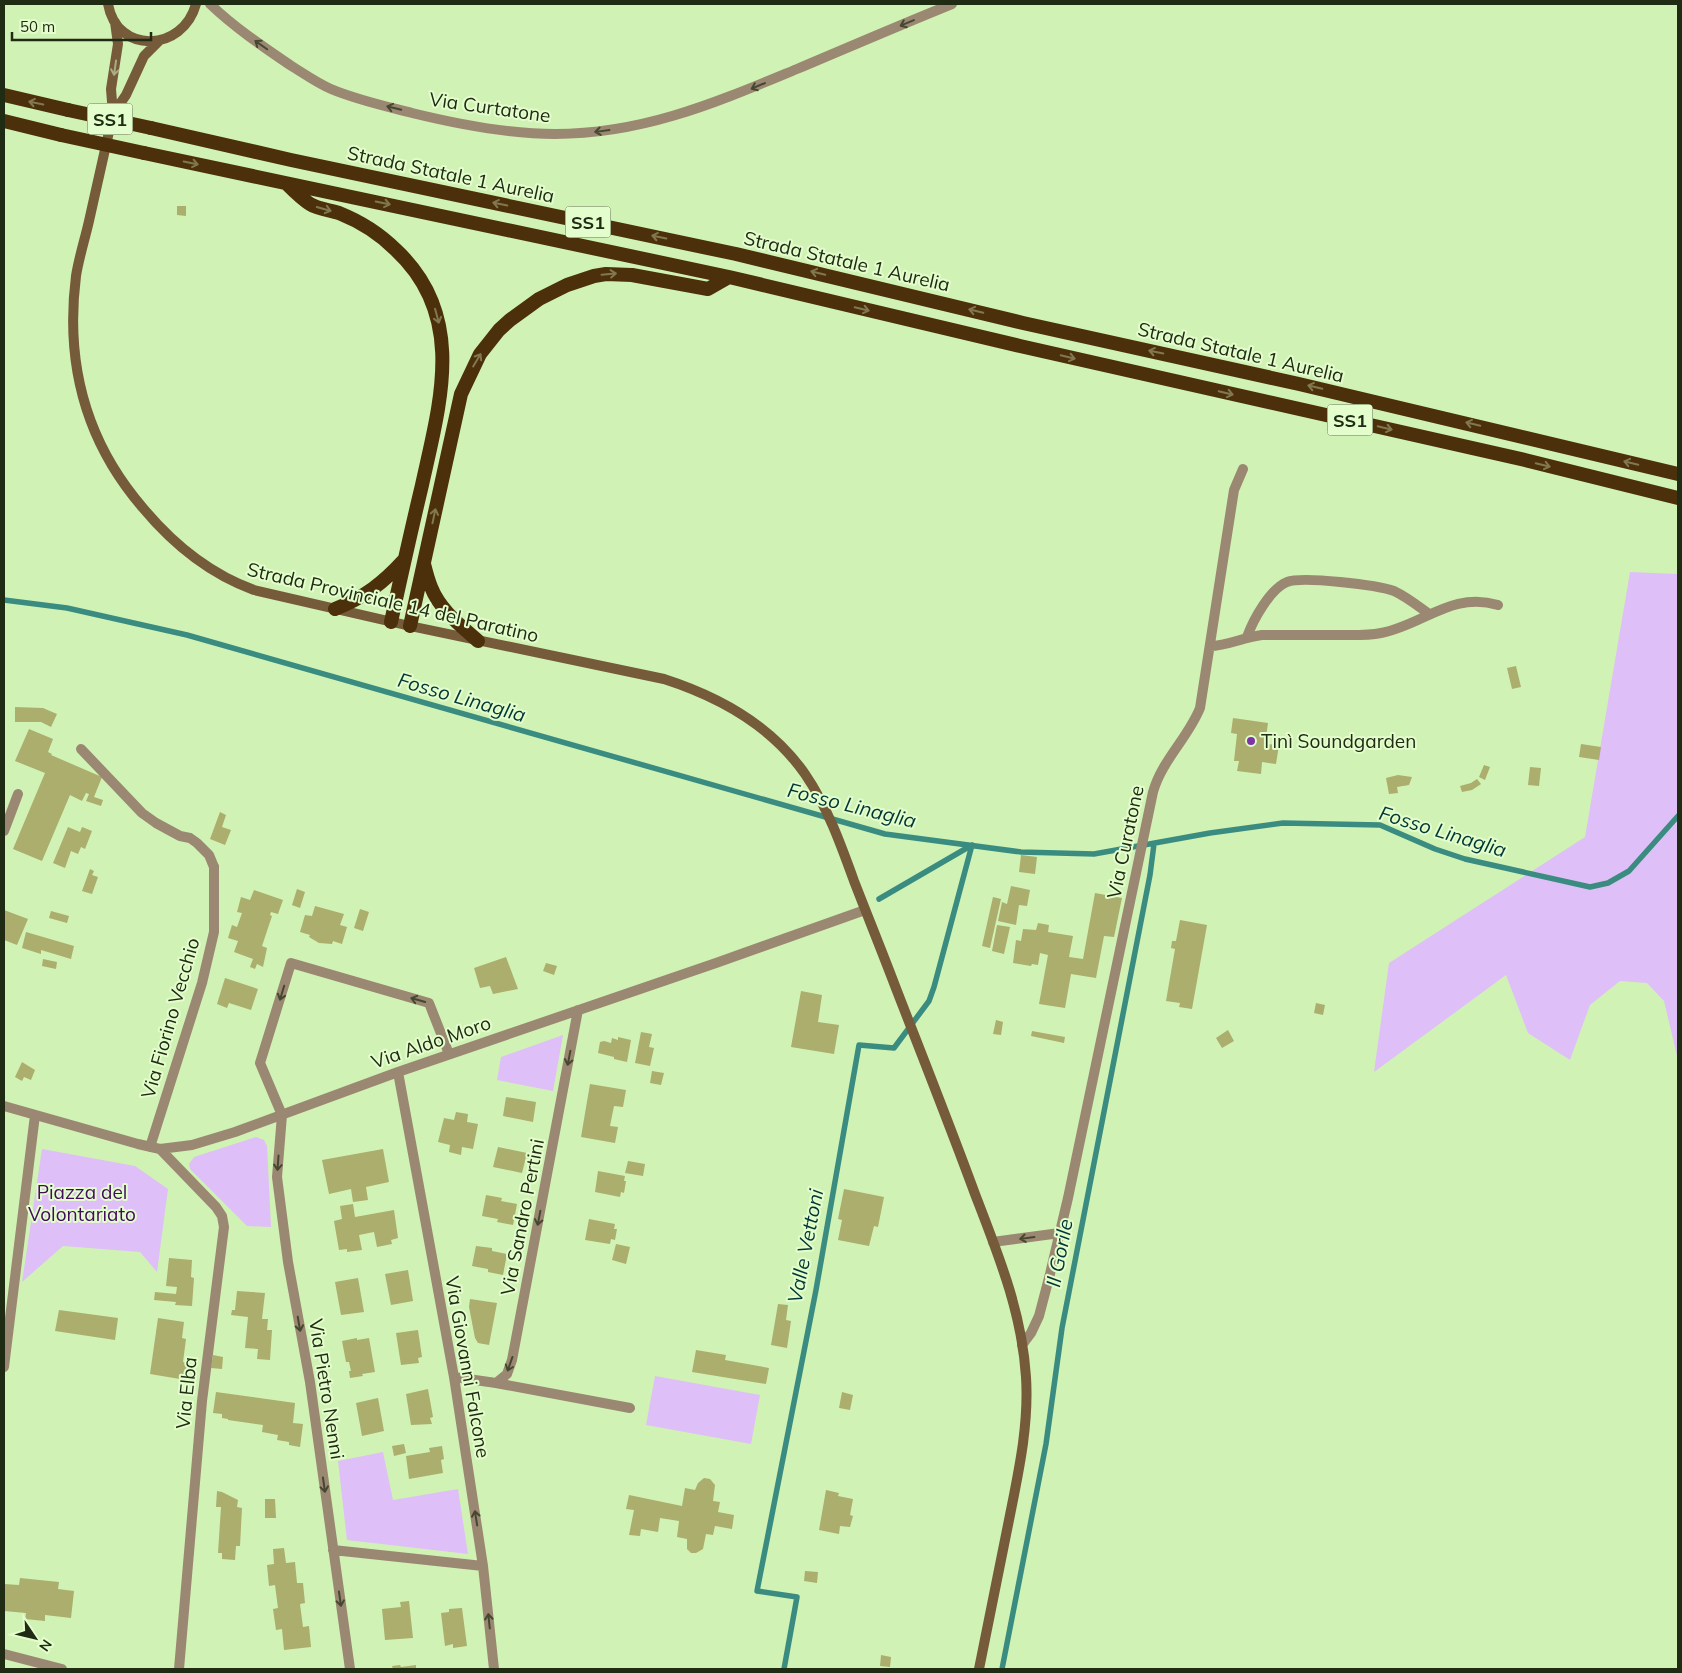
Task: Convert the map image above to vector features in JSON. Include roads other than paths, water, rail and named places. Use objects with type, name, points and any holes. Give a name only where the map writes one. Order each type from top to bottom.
[{"type":"highway","name":"Strada Statale 1 Aurelia","points":[[4,96],[291,160],[736,254],[1023,322],[1338,393],[1678,474]]},
{"type":"highway","name":"SS1","points":[[4,121],[144,153],[729,277],[1020,346],[1525,460],[1678,498]]},
{"type":"highway","points":[[284,182],[311,205],[335,212],[352,220],[376,233],[395,248],[420,278],[436,310],[443,354],[441,396],[391,622]]},
{"type":"highway","points":[[410,626],[461,394],[480,354],[504,325],[555,290],[594,276],[606,274],[632,275],[708,289],[729,277]]},
{"type":"highway","points":[[335,609],[350,603],[376,587],[405,559]]},
{"type":"highway","points":[[423,564],[431,587],[441,604],[455,621],[478,641]]},
{"type":"main road","name":"Strada Provinciale 14 del Paratino","points":[[108,4],[115,22],[118,44],[112,90],[113,114],[76,275],[73,323],[78,377],[88,414],[99,442],[115,473],[155,523],[196,559],[235,583],[254,590],[478,641],[664,679],[693,688],[723,702],[773,736],[805,775],[816,793],[844,854],[993,1242],[1012,1296],[1020,1327],[1027,1394],[1023,1444],[979,1669]]},
{"type":"main road","name":"Strada Provinciale 14 del Paratino","points":[[113,114],[126,95],[144,56],[160,41],[176,34],[182,29],[191,17],[196,4]]},
{"type":"main road","name":"Strada Provinciale 14 del Paratino","points":[[115,22],[125,33],[132,37],[160,41]]},
{"type":"street","name":"Via Curtatone","points":[[210,4],[272,53],[331,89],[367,101],[442,120],[523,132],[554,134],[597,132],[641,124],[688,112],[756,87],[952,4]]},
{"type":"street","name":"Via Curatone","points":[[1022,1345],[1032,1333],[1039,1316],[1060,1233],[1156,782],[1171,754],[1191,727],[1200,708],[1234,490],[1243,469]]},
{"type":"street","points":[[1247,637],[1253,622],[1268,599],[1279,587],[1287,582],[1301,580],[1377,586],[1408,598],[1429,614]]},
{"type":"street","points":[[1210,646],[1220,646],[1247,637],[1262,635],[1381,634],[1457,603],[1485,601],[1498,605]]},
{"type":"street","name":"Via Fiorino Vecchio","points":[[81,750],[142,813],[156,823],[197,843],[209,856],[214,867],[214,932],[202,983],[155,1148]]},
{"type":"street","points":[[4,830],[18,794]]},
{"type":"street","name":"Via Aldo Moro","points":[[4,1106],[155,1148],[192,1145],[235,1132],[449,1054],[716,964],[866,910]]},
{"type":"street","points":[[282,1115],[260,1063],[291,964],[429,1003],[449,1054]]},
{"type":"street","name":"Via Sandro Pertini","points":[[496,1383],[507,1374],[512,1360],[578,1010]]},
{"type":"street","name":"Via Giovanni Falcone","points":[[398,1072],[454,1377],[483,1566],[494,1669]]},
{"type":"street","points":[[4,1367],[36,1115]]},
{"type":"street","name":"Via Pietro Nenni","points":[[282,1115],[277,1177],[288,1262],[310,1382],[350,1669]]},
{"type":"street","name":"Via Elba","points":[[155,1148],[216,1207],[222,1216],[224,1227],[202,1401],[182,1668]]},
{"type":"street","points":[[993,1242],[1060,1233]]},
{"type":"street","points":[[454,1377],[630,1408]]},
{"type":"street","points":[[333,1550],[483,1566]]},
{"type":"street","points":[[4,1654],[62,1669]]},
{"type":"waterway","name":"Fosso Linaglia","points":[[4,600],[67,608],[187,635],[885,834],[1021,852],[1094,854],[1210,833],[1283,823],[1380,825],[1435,849],[1465,859],[1590,887],[1608,883],[1629,871],[1678,816]]},
{"type":"waterway","name":"Il Gorile","points":[[1002,1669],[1046,1444],[1062,1328],[1150,875],[1154,844]]},
{"type":"waterway","points":[[879,899],[972,845]]},
{"type":"waterway","name":"Valle Vettoni","points":[[784,1669],[797,1597],[757,1591],[816,1290],[859,1045],[894,1048],[929,1001],[972,845]]},
{"type":"place","name":"Tinì Soundgarden","points":[[1251,741]]},
{"type":"park label","name":"Piazza del Volontariato","points":[[82,1203]]}]
